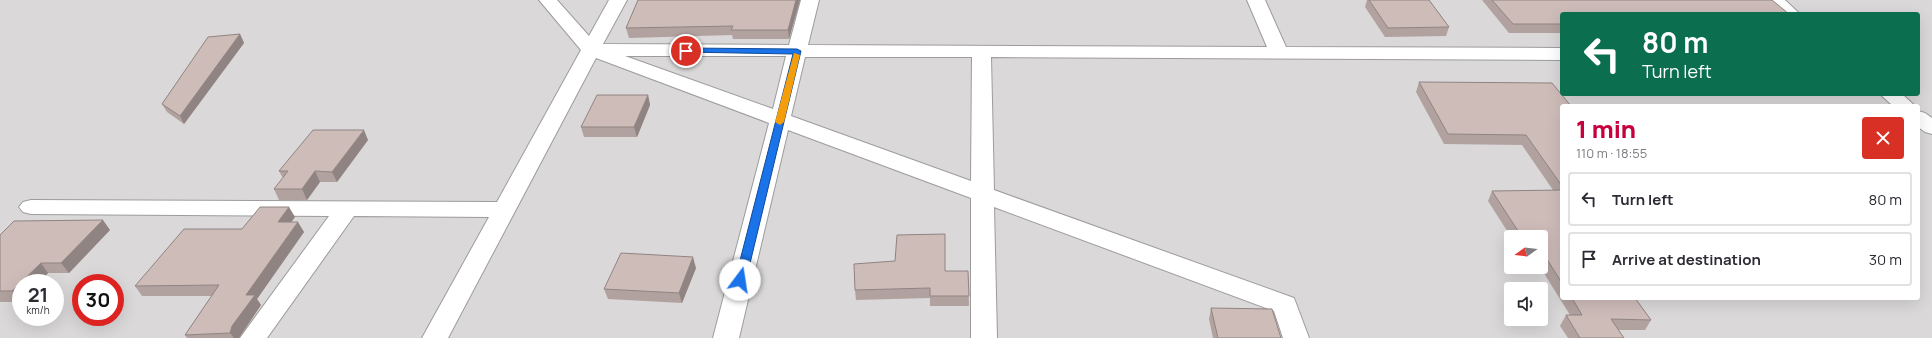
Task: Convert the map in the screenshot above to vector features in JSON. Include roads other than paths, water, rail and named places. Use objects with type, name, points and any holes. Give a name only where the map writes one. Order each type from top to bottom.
[{"type":"street","points":[[548,0],[591,50],[982,195],[1285,305],[1296,338]]},
{"type":"street","points":[[435,338],[618,0]]},
{"type":"street","points":[[726,338],[810,0]]},
{"type":"street","points":[[1256,0],[1279,53]]},
{"type":"street","points":[[1774,0],[1789,12]]},
{"type":"street","points":[[591,50],[1560,54]]},
{"type":"street","points":[[981,52],[984,338]]},
{"type":"street","points":[[1892,96],[1902,104]]},
{"type":"street","points":[[1920,119],[1932,128]]},
{"type":"street","points":[[31,207],[504,210]]},
{"type":"street","points":[[253,338],[347,209]]}]
